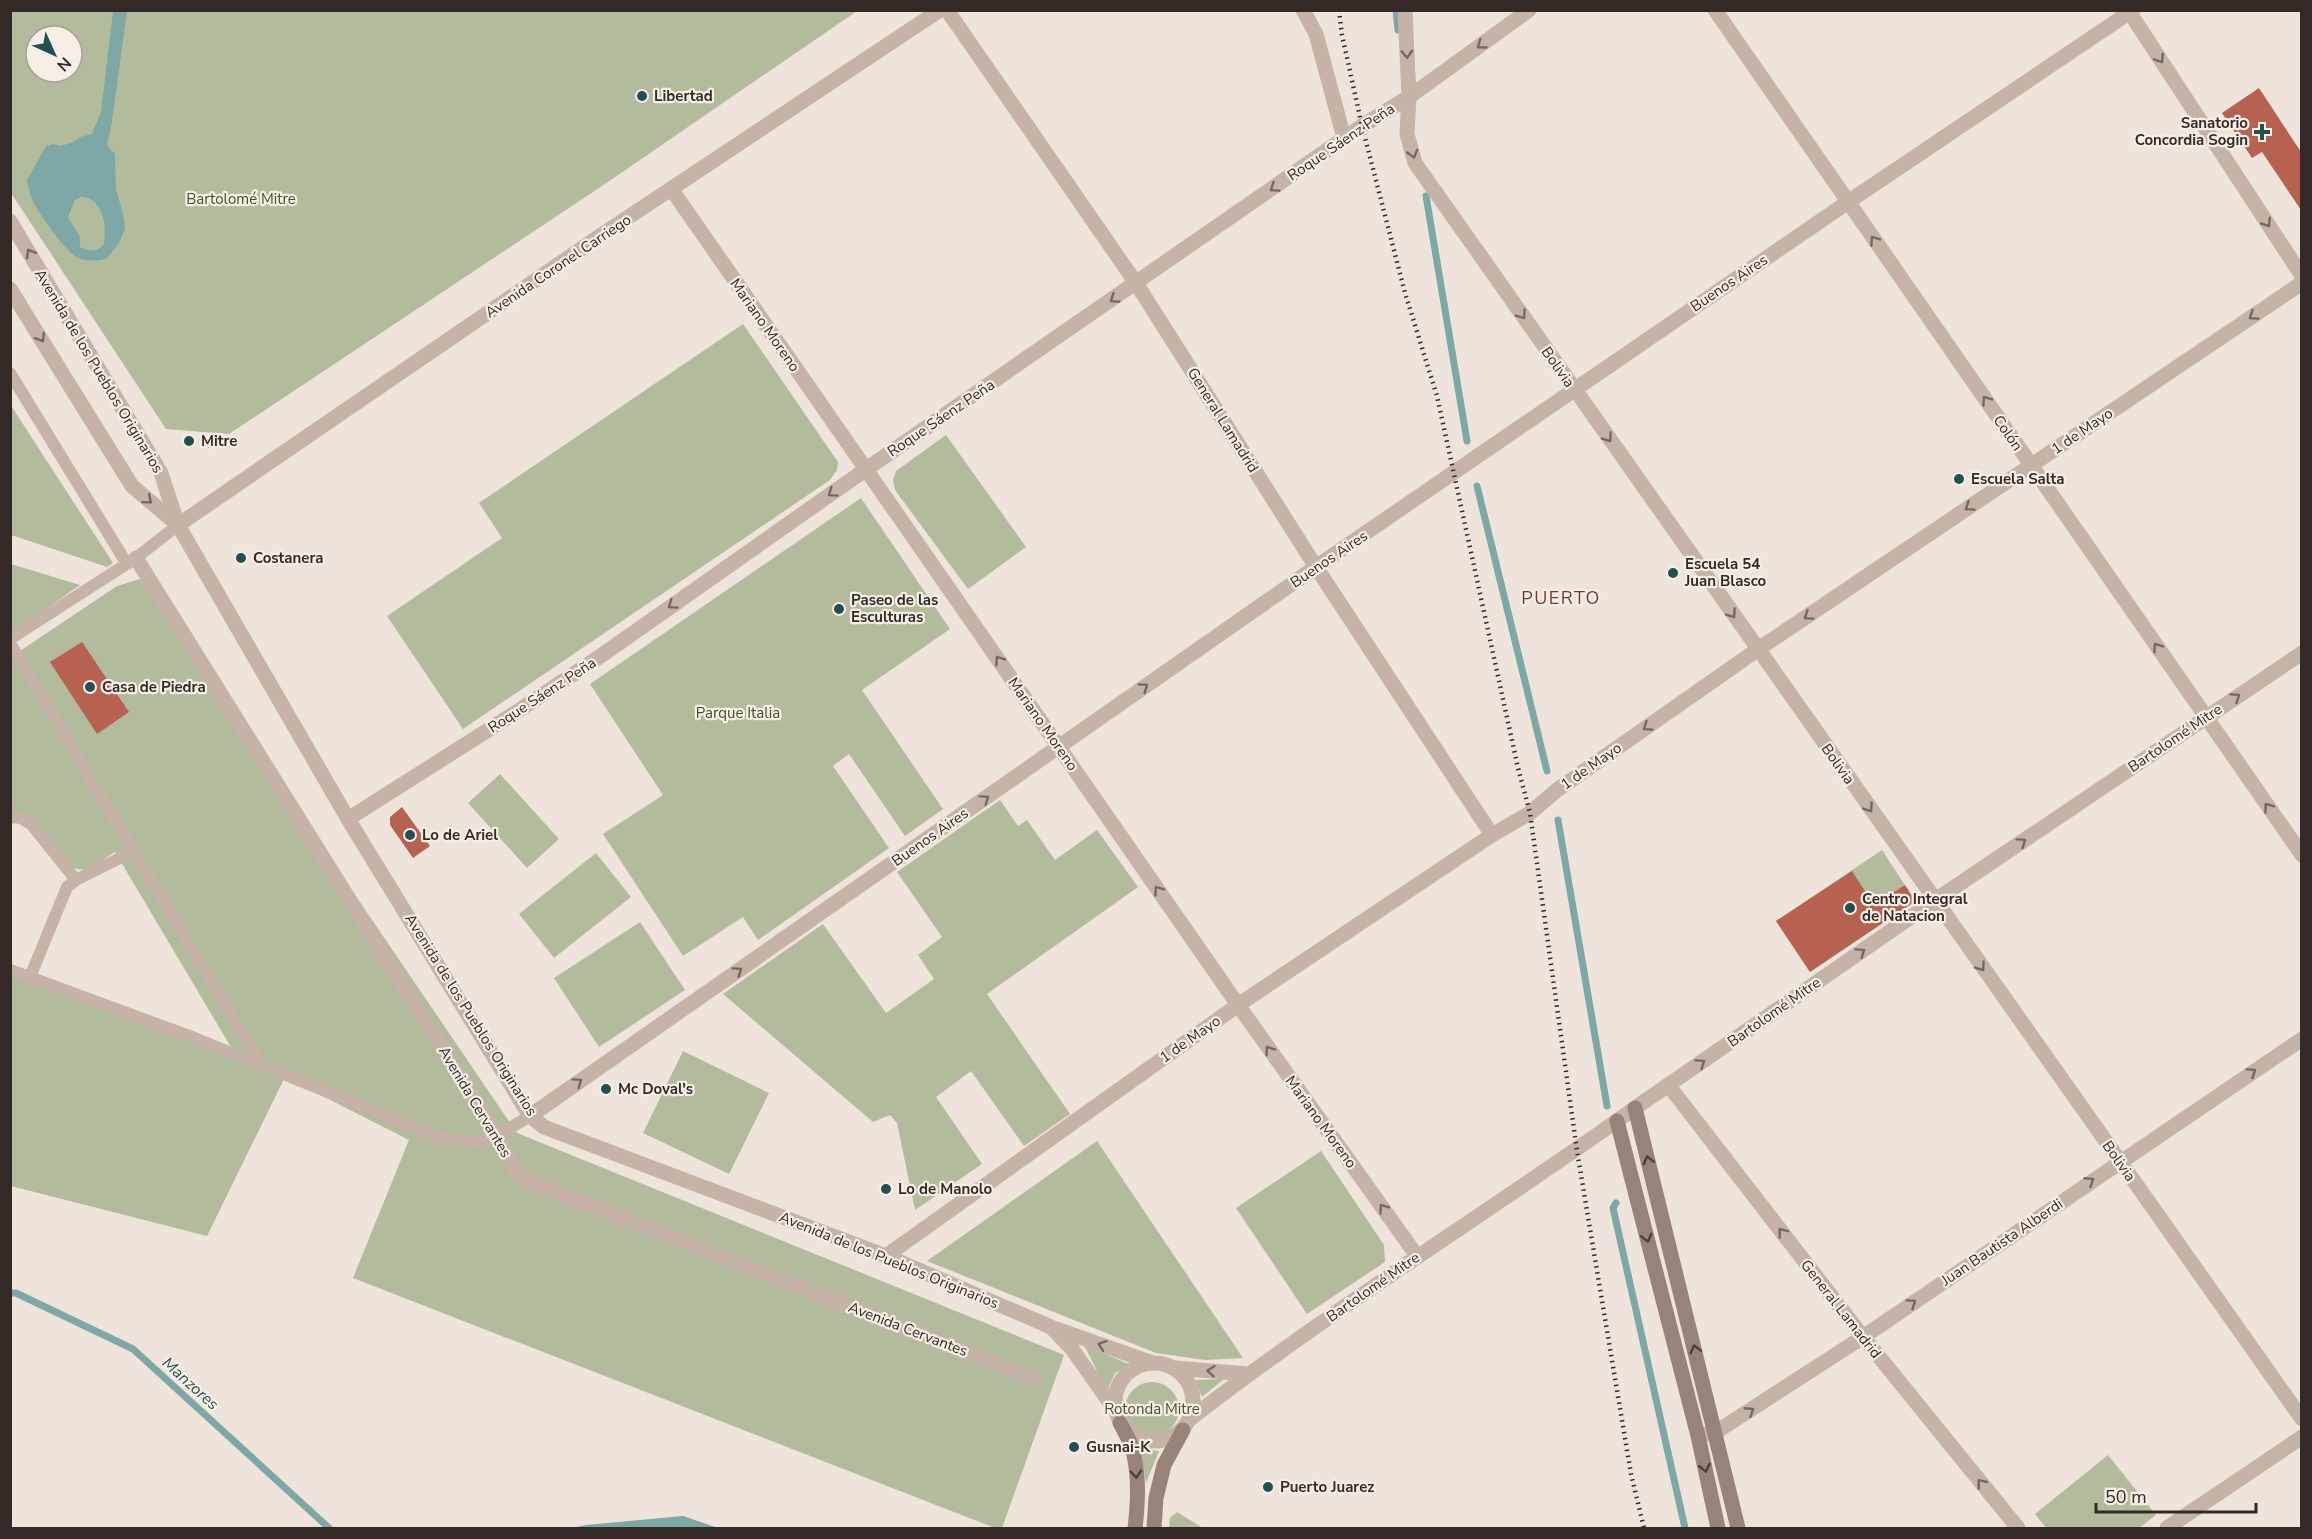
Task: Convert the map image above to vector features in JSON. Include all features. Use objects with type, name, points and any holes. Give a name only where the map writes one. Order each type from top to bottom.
[{"type":"main road","points":[[1635,1108],[1738,1528]]},
{"type":"main road","points":[[1617,1121],[1698,1436],[1718,1528]]},
{"type":"main road","points":[[1118,1416],[1132,1449],[1136,1466],[1135,1528]]},
{"type":"main road","points":[[1154,1528],[1156,1498],[1164,1465],[1186,1424]]},
{"type":"street","name":"Avenida Coronel Carriego","points":[[178,525],[600,236],[940,10]]},
{"type":"street","name":"General Lamadrid","points":[[947,10],[1136,284],[1316,567],[1492,835]]},
{"type":"street","points":[[1303,10],[1316,34],[1344,138]]},
{"type":"street","name":"Bolivia","points":[[1405,10],[1409,97],[1407,134],[1415,163],[2301,1419]]},
{"type":"street","name":"Roque Sáenz Peña","points":[[348,819],[592,662],[1344,138],[1409,97],[1529,10]]},
{"type":"street","name":"Colón","points":[[1715,10],[2301,855]]},
{"type":"street","points":[[2130,11],[2301,276]]},
{"type":"street","name":"Buenos Aires","points":[[531,1116],[1316,567],[2130,11]]},
{"type":"street","name":"Mariano Moreno","points":[[672,190],[1238,1005],[1417,1256]]},
{"type":"street","name":"Avenida de los Pueblos Originarios","points":[[10,221],[161,473],[178,525],[348,819],[531,1116],[544,1127],[886,1256],[1051,1327],[1153,1363]]},
{"type":"street","name":"1 de Mayo","points":[[886,1256],[1238,1005],[1492,835],[1530,813],[1557,790],[1757,650],[2301,283]]},
{"type":"street","name":"Avenida de los Pueblos Originarios","points":[[10,289],[132,486],[178,525]]},
{"type":"street","name":"Avenida Cervantes","points":[[132,561],[496,1136],[520,1178],[1035,1379]]},
{"type":"street","name":"Bartolomé Mitre","points":[[1186,1424],[1248,1374],[1417,1256],[1577,1150],[1934,901],[2301,653]]},
{"type":"street","name":"Juan Bautista Alberdi","points":[[1698,1436],[1716,1432],[1863,1337],[2301,1039]]},
{"type":"street","name":"General Lamadrid","points":[[1669,1086],[1863,1337],[2018,1528]]},
{"type":"street","name":"Avenida de los Pueblos Originarios","points":[[1051,1327],[1072,1349],[1118,1416]]},
{"type":"street","points":[[1175,1368],[1184,1375],[1193,1396],[1194,1407],[1186,1424],[1172,1437],[1151,1442],[1129,1433],[1118,1416],[1117,1390],[1128,1373],[1140,1365],[1153,1363],[1175,1368],[1248,1374]]},
{"type":"street","points":[[2167,1528],[2301,1437]]},
{"type":"lane","points":[[10,373],[132,561]]},
{"type":"lane","points":[[178,525],[132,561],[10,641],[260,1063]]},
{"type":"lane","points":[[10,817],[21,818],[31,824],[76,880]]},
{"type":"lane","points":[[30,977],[66,887],[134,851]]},
{"type":"lane","points":[[10,970],[260,1063],[441,1138],[477,1143],[496,1136],[531,1116]]},
{"type":"green space","name":"Bartolomé Mitre","points":[[10,11],[857,11],[608,182],[229,434],[166,429],[11,193]]},
{"type":"green space","points":[[743,324],[838,462],[837,470],[830,480],[463,729],[387,616],[502,538],[479,503]]},
{"type":"green space","points":[[10,404],[113,563],[107,567],[11,535]]},
{"type":"green space","points":[[946,435],[1026,547],[968,589],[895,490],[893,480],[896,471]]},
{"type":"green space","name":"Parque Italia","points":[[861,498],[950,629],[862,690],[943,809],[905,836],[849,754],[833,766],[889,848],[758,940],[743,917],[683,956],[603,834],[663,795],[590,684]]},
{"type":"green space","points":[[11,564],[80,585],[11,634]]},
{"type":"green space","points":[[140,579],[517,1133],[1064,1355],[1002,1528],[995,1528],[353,1278],[409,1140],[285,1077],[207,1236],[11,1186],[10,976],[235,1054],[115,852],[89,869],[71,867],[11,813],[11,657],[117,586]]},
{"type":"green space","points":[[500,774],[559,839],[527,868],[468,803]]},
{"type":"green space","points":[[1000,800],[1018,826],[1027,820],[1055,860],[1097,830],[1138,887],[987,994],[1070,1114],[1024,1146],[971,1071],[936,1097],[982,1164],[915,1210],[897,1123],[890,1115],[873,1122],[723,994],[823,924],[886,1013],[934,979],[918,955],[942,937],[897,872]]},
{"type":"green space","name":"Centro Integral de Natacion","points":[[1882,850],[1914,899],[1912,904],[1810,972],[1776,921]]},
{"type":"green space","points":[[596,853],[631,897],[554,958],[519,914]]},
{"type":"green space","points":[[640,922],[685,990],[599,1047],[554,978]]},
{"type":"green space","points":[[683,1051],[769,1093],[729,1174],[643,1133]]},
{"type":"green space","points":[[1097,1141],[1243,1358],[1205,1360],[1156,1353],[927,1261]]},
{"type":"green space","points":[[1321,1151],[1384,1245],[1385,1262],[1307,1314],[1236,1208]]},
{"type":"green space","points":[[1084,1345],[1131,1365],[1115,1373],[1107,1391]]},
{"type":"green space","points":[[1224,1379],[1202,1397],[1195,1380]]},
{"type":"green space","name":"Rotonda Mitre","points":[[1152,1382],[1162,1384],[1171,1390],[1177,1399],[1179,1409],[1177,1419],[1171,1428],[1162,1434],[1152,1436],[1142,1434],[1133,1428],[1127,1419],[1125,1409],[1127,1399],[1133,1390],[1142,1384]]},
{"type":"green space","points":[[1141,1449],[1159,1451],[1146,1483]]},
{"type":"green space","points":[[2108,1455],[2156,1515],[2139,1528],[2046,1528],[2035,1514]]},
{"type":"green space","points":[[1177,1512],[1203,1528],[1169,1528],[1170,1518]]},
{"type":"water","points":[[113,11],[127,11],[107,145],[115,154],[116,190],[125,229],[119,243],[106,259],[88,260],[73,255],[44,220],[34,204],[27,180],[46,146],[53,144],[61,146],[92,134],[101,112]],"holes":[[[81,197],[89,199],[99,208],[105,230],[104,244],[93,250],[80,247],[80,237],[68,217],[75,200]]]},
{"type":"water","points":[[683,1516],[718,1528],[572,1528],[586,1525]]},
{"type":"building","name":"Sanatorio Concordia Sogin","points":[[2259,88],[2301,152],[2301,210],[2262,152],[2252,158],[2222,113]]},
{"type":"building","name":"Casa de Piedra","points":[[82,642],[129,712],[97,734],[50,662]]},
{"type":"building","name":"Lo de Ariel","points":[[402,807],[430,846],[413,858],[390,825],[390,817]]},
{"type":"building","name":"Centro Integral de Natacion","points":[[1852,871],[1874,905],[1905,885],[1915,901],[1810,972],[1776,921]]},
{"type":"waterway","points":[[1396,10],[1398,30]]},
{"type":"waterway","points":[[1426,196],[1467,441]]},
{"type":"waterway","points":[[1477,486],[1547,771]]},
{"type":"waterway","points":[[1558,820],[1607,1106]]},
{"type":"waterway","points":[[1616,1203],[1613,1208],[1685,1528]]},
{"type":"waterway","name":"Manzores","points":[[10,1293],[16,1293],[133,1349],[329,1528]]},
{"type":"railway","points":[[1339,10],[1342,35],[1362,126],[1405,293],[1437,396],[1518,768],[1530,813],[1577,1151],[1631,1474],[1644,1528]]},
{"type":"place","name":"Libertad","points":[[642,96]]},
{"type":"place","name":"Sanatorio Concordia Sogin","points":[[2262,132]]},
{"type":"place","name":"Mitre","points":[[189,441]]},
{"type":"place","name":"Escuela Salta","points":[[1959,479]]},
{"type":"place","name":"Costanera","points":[[241,558]]},
{"type":"place","name":"Escuela 54 Juan Blasco","points":[[1673,573]]},
{"type":"place","name":"Paseo de las Esculturas","points":[[839,609]]},
{"type":"place","name":"Casa de Piedra","points":[[90,687]]},
{"type":"place","name":"Lo de Ariel","points":[[410,835]]},
{"type":"place","name":"Centro Integral de Natacion","points":[[1850,908]]},
{"type":"place","name":"Mc Doval's","points":[[606,1089]]},
{"type":"place","name":"Lo de Manolo","points":[[886,1189]]},
{"type":"place","name":"Gusnai-K","points":[[1074,1447]]},
{"type":"place","name":"Puerto Juarez","points":[[1268,1487]]},
{"type":"district","name":"PUERTO","points":[[1561,598]]}]
